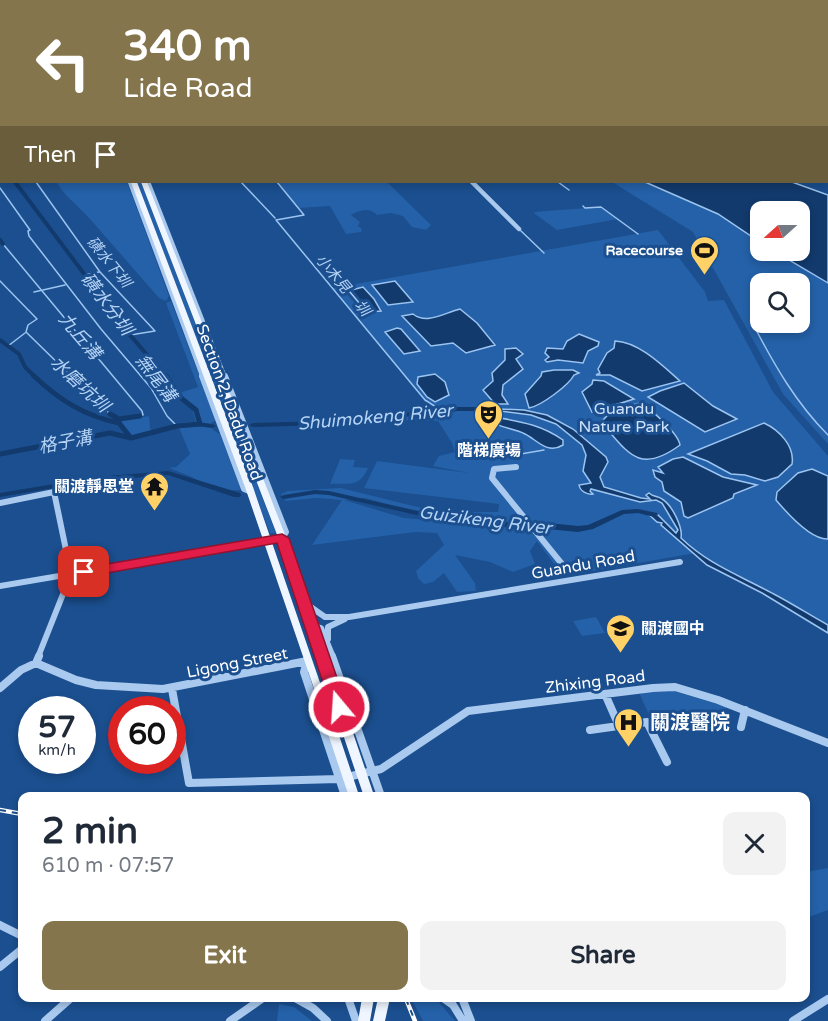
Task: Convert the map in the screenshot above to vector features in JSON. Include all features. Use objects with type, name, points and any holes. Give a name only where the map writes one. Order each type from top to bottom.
[{"type":"main road","name":"Section 2, Dadu Road","points":[[132,183],[254,503],[353,792]]},
{"type":"main road","points":[[146,183],[272,504],[368,792]]},
{"type":"main road","points":[[364,1021],[367,1002]]},
{"type":"main road","points":[[379,1021],[383,1002]]},
{"type":"street","points":[[473,183],[519,229]]},
{"type":"street","points":[[516,467],[494,470],[492,477],[562,564]]},
{"type":"street","points":[[0,503],[54,492],[71,574],[36,663],[21,670],[0,688]]},
{"type":"street","points":[[0,586],[282,538]]},
{"type":"street","name":"Guandu Road","points":[[311,625],[680,562]]},
{"type":"street","points":[[305,603],[325,617],[345,619]]},
{"type":"street","points":[[330,648],[328,627],[345,619]]},
{"type":"street","points":[[311,625],[321,628],[330,648],[380,792]]},
{"type":"street","points":[[308,661],[304,672],[344,792]]},
{"type":"street","name":"Ligong Street","points":[[36,663],[76,680],[96,685],[172,688],[308,661]]},
{"type":"street","name":"Zhixing Road","points":[[172,688],[189,783],[339,779],[381,769],[468,711],[675,687],[745,710],[828,743]]},
{"type":"street","points":[[605,694],[619,726]]},
{"type":"street","points":[[741,727],[745,710]]},
{"type":"street","points":[[590,730],[647,723],[667,762]]},
{"type":"street","points":[[0,925],[18,934]]},
{"type":"street","points":[[0,967],[18,952]]},
{"type":"street","points":[[794,1021],[828,999]]},
{"type":"street","points":[[45,1021],[66,1002]]},
{"type":"street","points":[[230,1021],[257,1002]]},
{"type":"street","points":[[302,1002],[313,1008],[327,1021]]},
{"type":"street","points":[[349,1002],[356,1021]]},
{"type":"street","points":[[449,1002],[463,1021]]},
{"type":"street","points":[[464,1002],[471,1021]]},
{"type":"green space","points":[[57,183],[127,183],[169,296],[166,301],[159,298]]},
{"type":"green space","points":[[137,183],[141,183],[276,533],[270,533]]},
{"type":"green space","points":[[279,183],[388,183],[431,225],[426,230],[412,227],[403,216],[391,213],[377,215],[364,210],[351,215],[360,222],[358,226],[362,229],[361,232],[346,234],[330,206],[299,208]]},
{"type":"green space","points":[[614,183],[647,183],[718,214],[750,235],[750,261],[791,261],[828,283],[828,444],[783,394],[693,232]]},
{"type":"green space","points":[[600,207],[618,219],[557,230],[534,212]]},
{"type":"green space","name":"Guandu Nature Park","points":[[658,230],[705,292],[708,301],[724,300],[773,392],[828,456],[828,625],[696,553],[563,576],[537,541],[530,551],[535,564],[513,572],[490,562],[455,555],[475,583],[476,591],[457,592],[444,573],[433,582],[424,584],[418,578],[416,571],[444,545],[437,533],[415,532],[312,545],[342,500],[317,498],[286,501],[281,494],[288,491],[341,488],[413,506],[449,512],[498,512],[499,504],[364,488],[377,461],[469,473],[433,466],[439,456],[455,452],[438,421],[396,420],[396,416],[428,416],[442,413],[422,398],[333,288]],"holes":[[[365,498],[440,514],[516,525],[520,519],[527,528],[404,518],[344,500]]]},
{"type":"green space","points":[[171,301],[216,420],[211,423],[213,430],[220,434],[241,490],[215,491],[192,477],[169,468],[176,467],[190,454],[177,423],[196,422],[192,408],[178,396],[179,393],[198,387],[166,303]]},
{"type":"green space","points":[[149,416],[150,428],[154,434],[139,438],[131,435],[121,421]]},
{"type":"green space","points":[[340,459],[355,460],[353,467],[368,468],[357,482],[330,484]]},
{"type":"green space","points":[[596,617],[605,633],[582,636],[573,621]]},
{"type":"green space","points":[[674,691],[726,707],[726,709],[655,719],[650,717],[640,695],[643,692]]},
{"type":"green space","points":[[828,868],[828,910],[810,917],[810,871]]},
{"type":"green space","points":[[413,1002],[439,1002],[455,1021],[423,1021]]},
{"type":"green space","points":[[279,1004],[294,1007],[312,1021],[277,1021]]},
{"type":"shaded area","points":[[647,183],[795,183],[828,195],[828,283],[791,261],[810,261],[810,201],[750,201],[750,235],[718,214]]},
{"type":"shaded area","points":[[395,281],[413,302],[388,305],[372,285]]},
{"type":"shaded area","points":[[363,287],[381,311],[366,312],[348,291]]},
{"type":"shaded area","points":[[460,309],[477,323],[495,345],[466,353],[453,343],[431,346],[402,316],[413,314],[430,318]]},
{"type":"shaded area","points":[[401,329],[420,351],[404,354],[385,332]]},
{"type":"shaded area","points":[[579,334],[599,342],[598,346],[588,351],[583,363],[558,360],[547,362],[545,360],[549,357],[545,353],[547,348],[563,349],[567,341]]},
{"type":"shaded area","points":[[615,341],[633,345],[680,381],[642,391],[610,375],[596,375],[600,373],[598,369],[607,353],[614,348]]},
{"type":"shaded area","points":[[516,348],[523,354],[516,359],[523,369],[503,385],[502,395],[508,404],[495,404],[483,390],[493,381],[492,373],[505,360],[505,349]]},
{"type":"shaded area","points":[[573,370],[579,373],[554,394],[529,408],[525,394],[542,372]]},
{"type":"shaded area","points":[[435,374],[445,382],[449,395],[435,402],[427,397],[417,384],[418,377]]},
{"type":"shaded area","points":[[593,380],[604,381],[634,399],[592,412],[582,392],[592,384]]},
{"type":"shaded area","points":[[684,383],[713,406],[737,419],[705,432],[648,397]]},
{"type":"shaded area","points":[[640,403],[651,410],[669,428],[680,445],[654,459],[643,459],[626,450],[601,422],[613,410]]},
{"type":"shaded area","points":[[476,408],[524,410],[547,415],[573,429],[606,457],[608,462],[600,477],[604,487],[641,498],[650,499],[646,495],[649,493],[662,499],[676,517],[681,538],[691,547],[722,568],[828,625],[828,633],[762,593],[707,565],[661,525],[662,523],[657,522],[646,512],[658,515],[676,533],[678,530],[662,503],[656,500],[640,502],[591,489],[593,494],[582,491],[579,485],[591,483],[583,471],[586,455],[582,445],[556,424],[531,415]]},
{"type":"shaded area","points":[[500,418],[541,428],[563,440],[563,445],[557,448],[547,447],[525,434],[489,420]]},
{"type":"shaded area","points":[[764,423],[785,439],[791,451],[792,464],[778,477],[765,481],[745,475],[731,474],[688,454]]},
{"type":"shaded area","points":[[683,457],[723,477],[757,485],[734,494],[733,498],[688,518],[684,516],[681,502],[664,491],[662,482],[655,477],[653,470],[663,473],[658,467],[673,459]]},
{"type":"shaded area","points":[[812,469],[828,476],[828,539],[807,531],[776,500],[777,492],[798,473]]},
{"type":"waterway","name":"磺水分圳","points":[[16,183],[130,335],[167,378]]},
{"type":"waterway","name":"磺水下圳","points":[[37,183],[100,272],[155,331],[130,335]]},
{"type":"waterway","points":[[242,183],[275,218]]},
{"type":"waterway","name":"小木見一圳","points":[[278,183],[304,215],[276,220],[425,400],[444,412]]},
{"type":"waterway","points":[[559,183],[569,190]]},
{"type":"waterway","name":"無尾溝","points":[[0,188],[30,230],[28,231],[29,236],[101,329],[151,388],[167,416],[177,426]]},
{"type":"waterway","points":[[583,206],[585,208],[601,207],[638,234]]},
{"type":"waterway","points":[[520,230],[544,253]]},
{"type":"waterway","name":"九丘溝","points":[[0,240],[3,244]]},
{"type":"waterway","name":"九丘溝","points":[[3,244],[42,290]]},
{"type":"waterway","points":[[85,275],[99,272]]},
{"type":"waterway","name":"水磨坑圳","points":[[0,281],[37,319],[28,325],[26,332],[110,414]]},
{"type":"waterway","points":[[42,290],[65,285]]},
{"type":"waterway","name":"九丘溝","points":[[34,292],[42,290]]},
{"type":"waterway","name":"九丘溝","points":[[42,290],[142,411],[143,415],[140,416]]},
{"type":"waterway","points":[[8,346],[25,333]]},
{"type":"waterway","points":[[758,333],[787,384],[816,423],[828,435]]},
{"type":"waterway","points":[[0,340],[19,354],[25,367],[34,376]]},
{"type":"waterway","points":[[34,376],[73,406],[119,423]]},
{"type":"waterway","name":"水磨坑圳","points":[[131,438],[177,426],[200,424],[196,410],[181,398],[166,376]]},
{"type":"waterway","name":"Shuimokeng River","points":[[253,425],[324,423],[372,414],[430,415],[457,409],[485,409]]},
{"type":"waterway","name":"水磨坑圳","points":[[110,414],[119,419]]},
{"type":"waterway","name":"九丘溝","points":[[119,419],[140,416]]},
{"type":"waterway","name":"水磨坑圳","points":[[119,423],[131,438]]},
{"type":"waterway","name":"Shuimokeng River","points":[[200,424],[212,426]]},
{"type":"waterway","name":"格子溝","points":[[0,454],[110,433],[131,438]]},
{"type":"waterway","points":[[479,454],[509,456],[544,450]]},
{"type":"waterway","name":"Guizikeng River","points":[[0,495],[96,479],[168,473],[237,495]]},
{"type":"waterway","name":"Guizikeng River","points":[[284,497],[315,492],[329,493],[443,519],[473,519],[521,527],[538,525],[578,529],[590,527],[622,512],[638,511],[654,515]]},
{"type":"railway","points":[[0,810],[18,813]]},
{"type":"railway","points":[[407,1002],[415,1021]]},
{"type":"place","name":"Racecourse","points":[[704,276]]},
{"type":"place","name":"階梯廣場","points":[[489,440]]},
{"type":"place","name":"關渡靜思堂","points":[[155,512]]},
{"type":"place","name":"關渡國中","points":[[620,654]]},
{"type":"place","name":"關渡醫院","points":[[629,748]]},
{"type":"route","points":[[84,572],[282,538],[339,707]]}]
